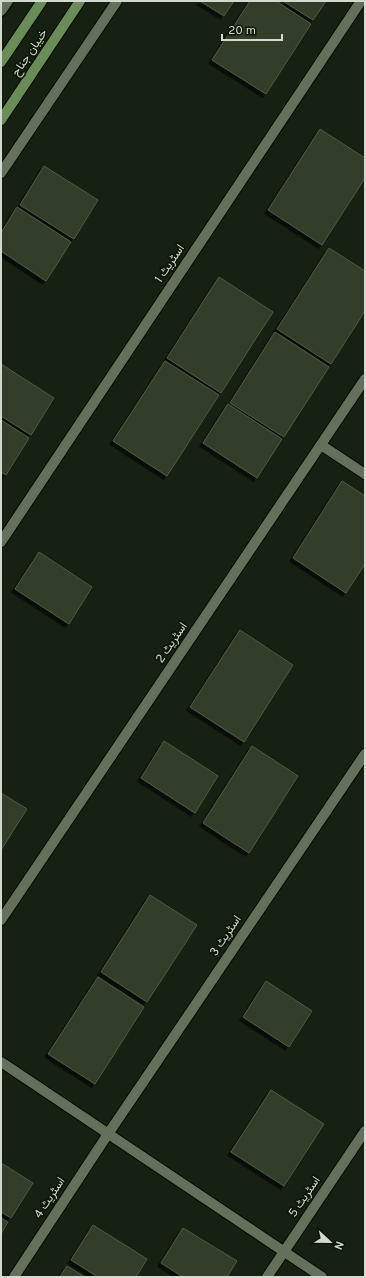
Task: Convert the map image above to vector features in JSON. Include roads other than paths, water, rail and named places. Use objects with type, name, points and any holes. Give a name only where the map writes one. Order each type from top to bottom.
[{"type":"main road","name":"خیبان جناح","points":[[1,62],[42,1]]},
{"type":"main road","name":"خیبان جناح","points":[[1,120],[80,1]]},
{"type":"street","points":[[1,11],[8,1]]},
{"type":"street","points":[[1,174],[117,1]]},
{"type":"street","name":"اسٹریٹ 1","points":[[1,542],[361,1]]},
{"type":"street","name":"اسٹریٹ 2","points":[[1,920],[365,379]]},
{"type":"street","points":[[321,445],[365,474]]},
{"type":"street","name":"اسٹریٹ 3","points":[[108,1134],[365,754]]},
{"type":"street","points":[[1,1062],[322,1277]]},
{"type":"street","name":"اسٹریٹ 5","points":[[267,1277],[365,1131]]},
{"type":"street","name":"اسٹریٹ 4","points":[[14,1277],[108,1134]]}]
